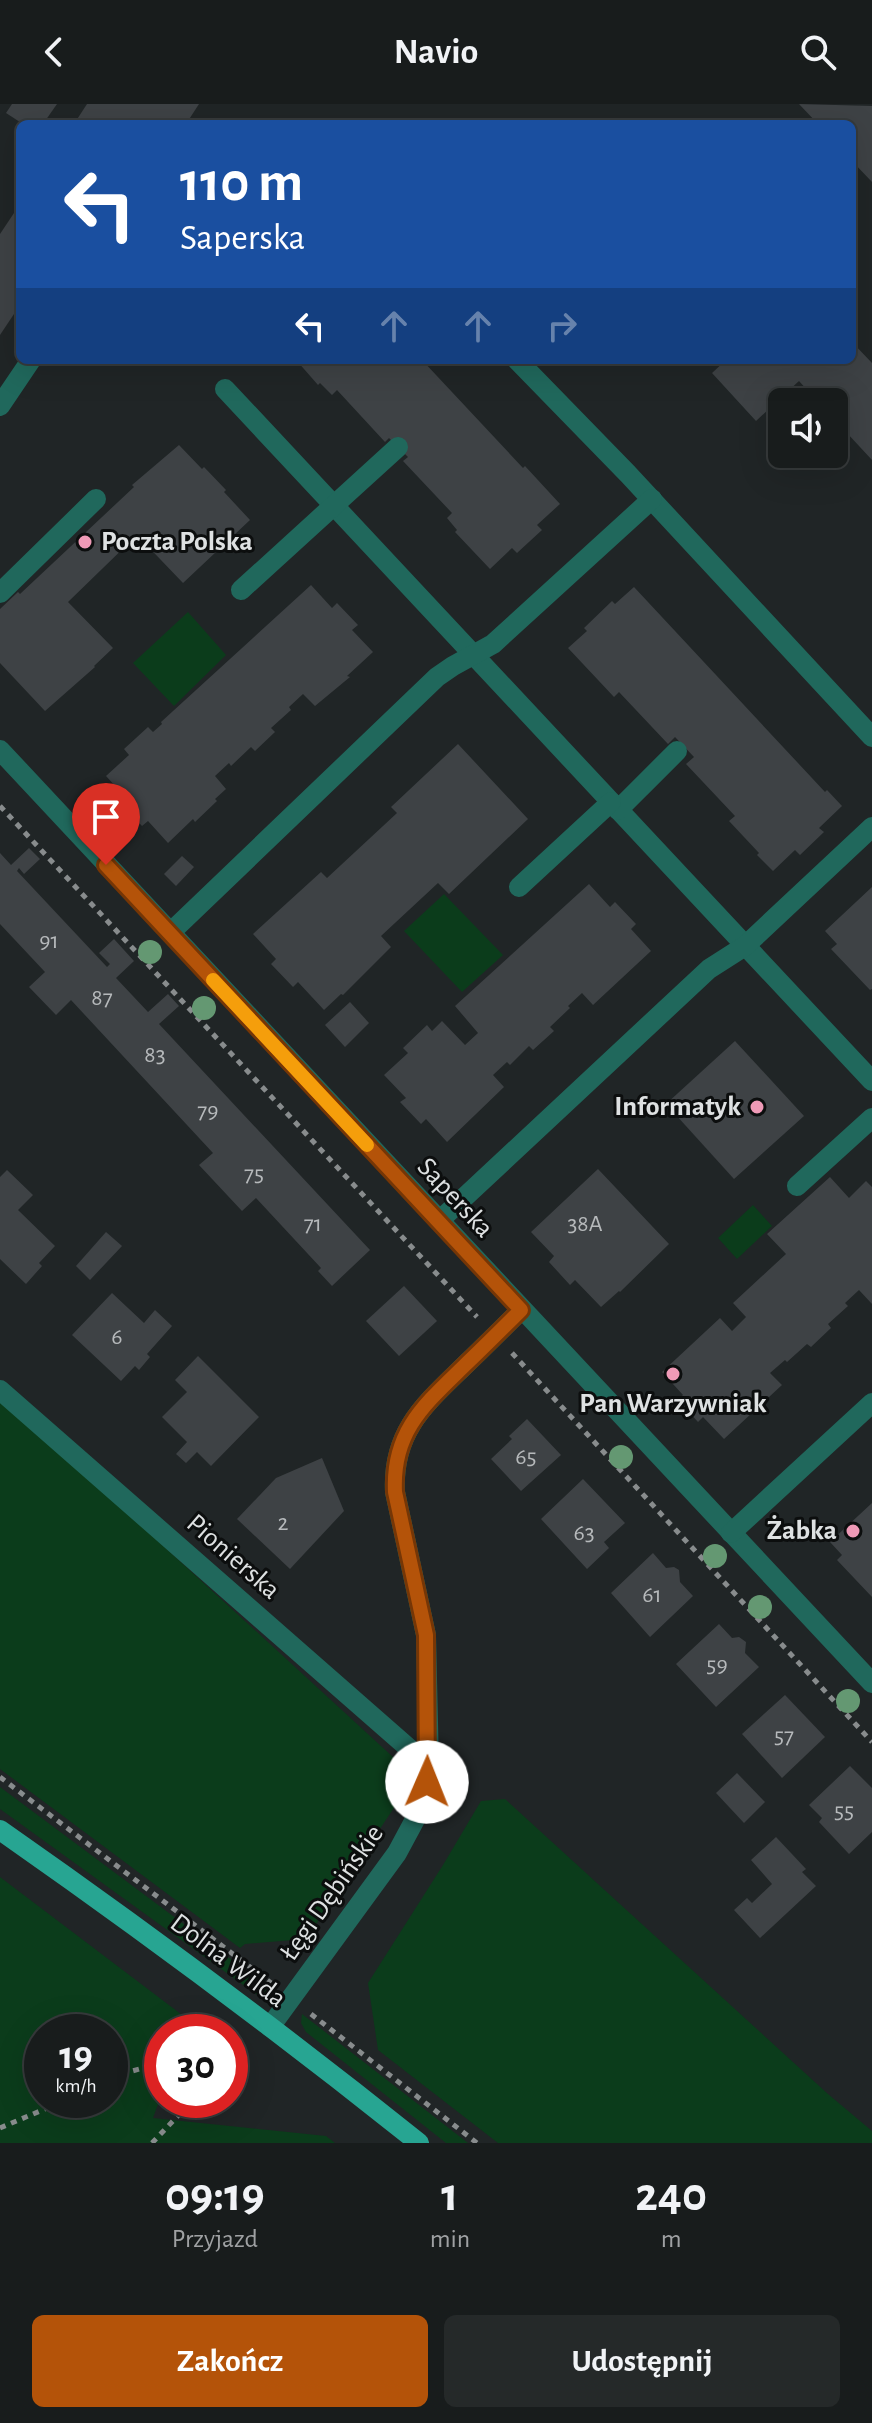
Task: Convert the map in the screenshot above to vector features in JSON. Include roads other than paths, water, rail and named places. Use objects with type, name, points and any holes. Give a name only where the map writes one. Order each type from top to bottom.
[{"type":"main road","name":"Dolna Wilda","points":[[0,1830],[85,1889],[270,2027],[419,2143]]},
{"type":"street","points":[[0,406],[28,364]]},
{"type":"street","points":[[521,364],[652,499],[872,737]]},
{"type":"street","points":[[225,389],[872,1081]]},
{"type":"street","points":[[241,590],[398,447]]},
{"type":"street","points":[[0,593],[96,499]]},
{"type":"street","points":[[170,933],[437,677],[474,656],[509,630],[652,499]]},
{"type":"street","name":"Saperska","points":[[0,750],[872,1683]]},
{"type":"street","points":[[519,887],[677,751]]},
{"type":"street","points":[[439,1221],[709,969],[745,946],[872,827]]},
{"type":"street","points":[[797,1186],[872,1118]]},
{"type":"street","name":"Łęgi Dębińskie","points":[[270,2027],[397,1853],[426,1799],[429,1766],[426,1635],[395,1492],[394,1473],[408,1429],[420,1408],[521,1310]]},
{"type":"street","name":"Pionierska","points":[[0,1390],[429,1766]]},
{"type":"street","points":[[731,1533],[872,1403]]},
{"type":"place","name":"Poczta Polska","points":[[85,542]]},
{"type":"place","name":"Informatyk","points":[[757,1107]]},
{"type":"place","name":"Pan Warzywniak","points":[[673,1374]]},
{"type":"place","name":"Żabka","points":[[853,1531]]}]
